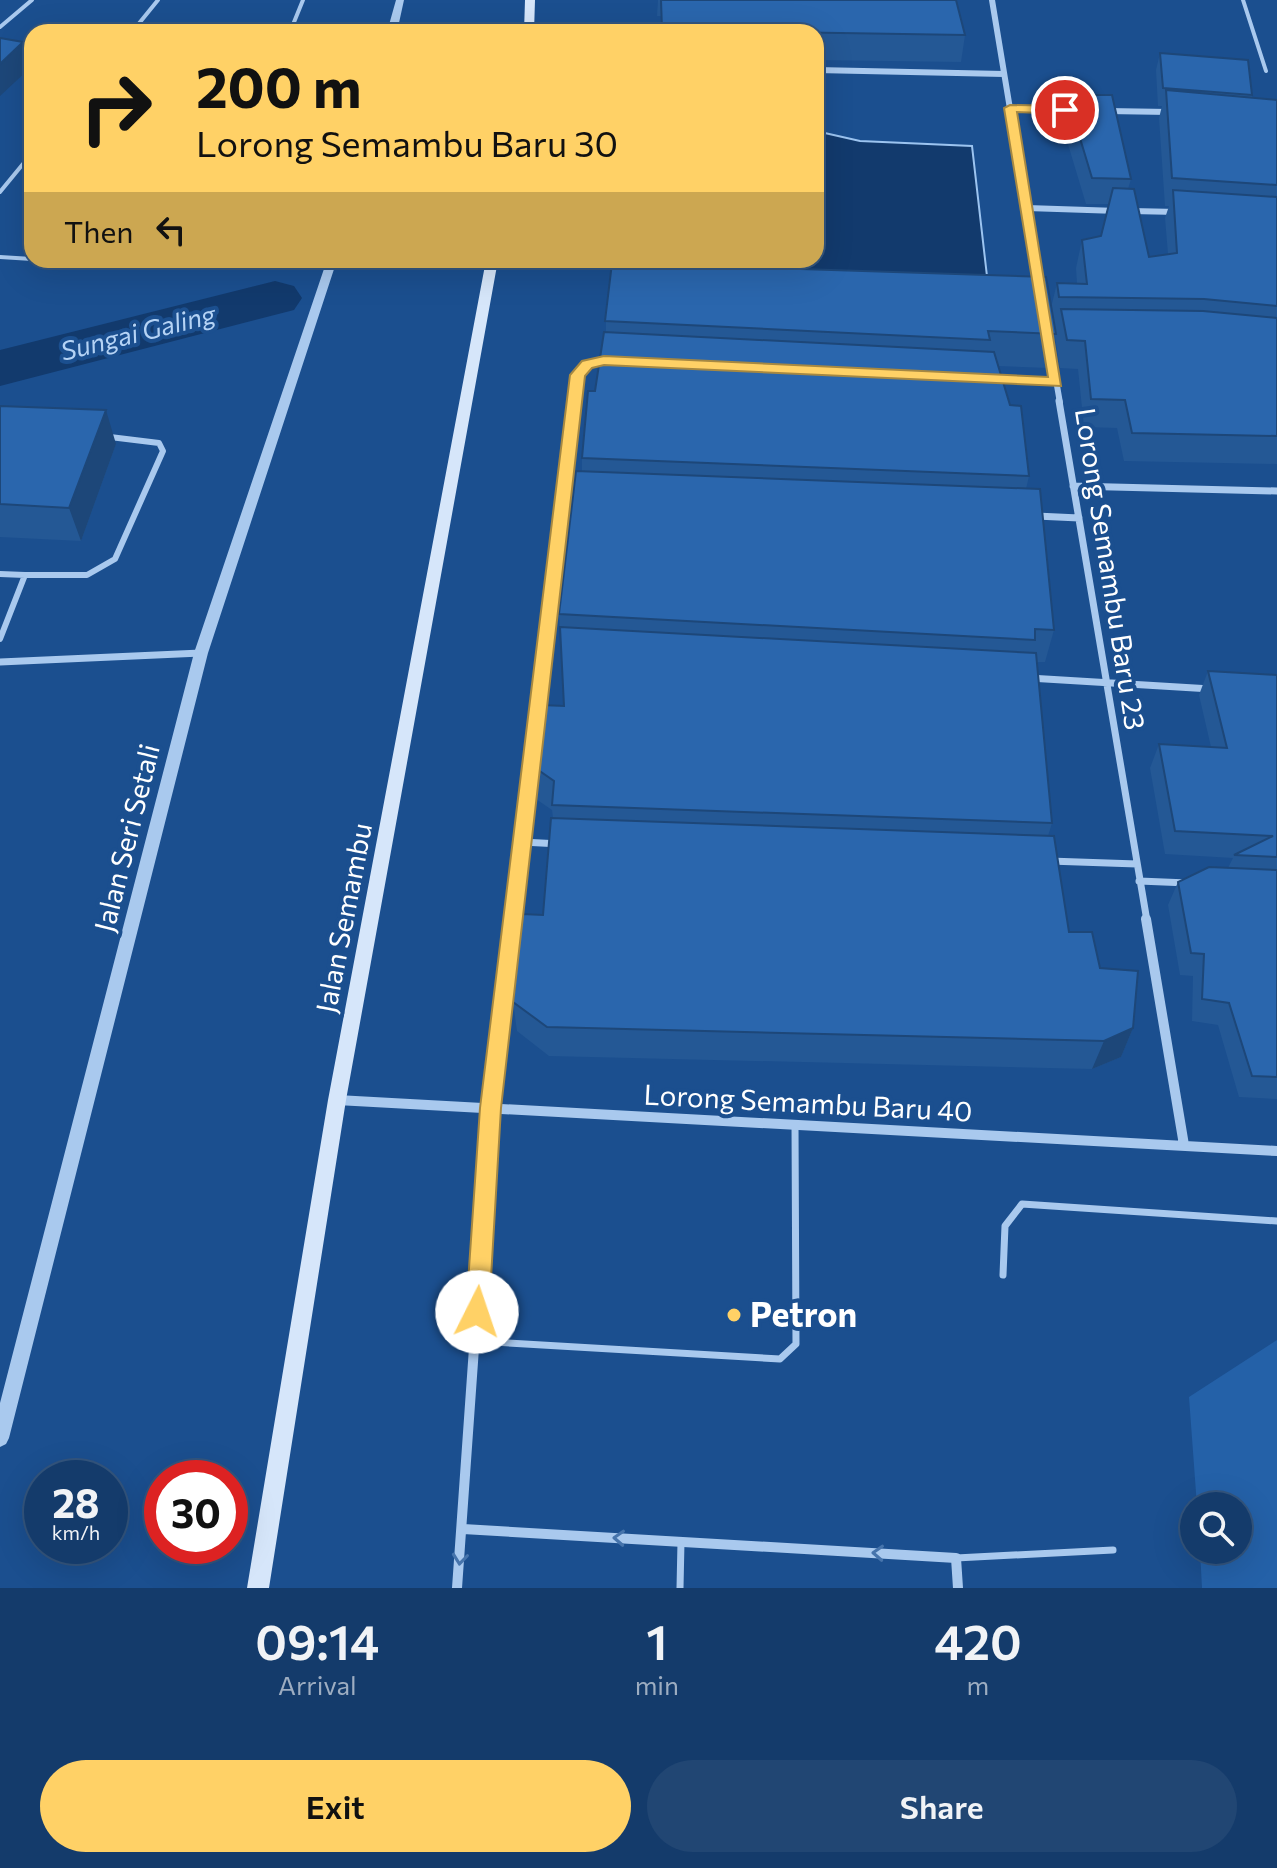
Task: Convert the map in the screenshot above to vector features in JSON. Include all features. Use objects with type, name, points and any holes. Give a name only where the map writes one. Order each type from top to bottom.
[{"type":"main road","points":[[529,24],[530,0]]},
{"type":"main road","name":"Jalan Semambu","points":[[258,1588],[337,1100],[491,268]]},
{"type":"street","points":[[394,24],[400,0]]},
{"type":"street","points":[[992,0],[1042,300]]},
{"type":"street","points":[[824,70],[1004,74]]},
{"type":"street","points":[[1010,108],[1084,110]]},
{"type":"street","points":[[1099,111],[1174,112]]},
{"type":"street","points":[[1027,208],[1185,212]]},
{"type":"street","name":"Jalan Seri Setali","points":[[0,1438],[8,1378],[201,653],[329,268]]},
{"type":"street","name":"Lorong Semambu Baru 23","points":[[1047,331],[1184,1145]]},
{"type":"street","points":[[457,1588],[491,1108],[578,375],[587,364],[620,361]]},
{"type":"street","points":[[978,379],[1056,383]]},
{"type":"street","points":[[1073,486],[1277,491]]},
{"type":"street","points":[[563,497],[579,498]]},
{"type":"street","points":[[1032,516],[1079,518]]},
{"type":"street","points":[[545,652],[561,653]]},
{"type":"street","points":[[0,662],[201,653]]},
{"type":"street","points":[[1013,677],[1215,689]]},
{"type":"street","points":[[522,842],[570,844]]},
{"type":"street","points":[[1042,861],[1137,864]]},
{"type":"street","points":[[1139,881],[1201,884]]},
{"type":"street","name":"Lorong Semambu Baru 40","points":[[337,1100],[1277,1151]]},
{"type":"street","points":[[463,1529],[956,1558],[958,1588]]},
{"type":"lane","points":[[0,27],[32,0]]},
{"type":"lane","points":[[138,24],[158,0]]},
{"type":"lane","points":[[293,24],[303,0]]},
{"type":"lane","points":[[1243,0],[1266,71]]},
{"type":"lane","points":[[0,192],[24,163]]},
{"type":"lane","points":[[0,257],[24,258]]},
{"type":"lane","points":[[0,574],[87,575],[115,559],[163,451],[159,443],[147,439],[103,437]]},
{"type":"lane","points":[[0,639],[25,575]]},
{"type":"lane","points":[[476,1341],[780,1359],[796,1344],[795,1124]]},
{"type":"lane","points":[[1003,1275],[1004,1219],[1011,1210],[1022,1204],[1277,1221]]},
{"type":"lane","points":[[680,1588],[681,1542]]},
{"type":"lane","points":[[956,1558],[1113,1550]]},
{"type":"shaded area","points":[[824,133],[860,141],[972,146],[988,285],[686,287],[687,268],[824,268]]},
{"type":"shaded area","points":[[1277,1340],[1277,1588],[1202,1588],[1201,1564],[1252,1564],[1252,1492],[1196,1492],[1189,1397]]},
{"type":"building","points":[[661,0],[956,0],[965,35],[824,33],[824,24],[662,24]]},
{"type":"building","points":[[0,38],[23,42],[0,64]]},
{"type":"building","points":[[1160,53],[1248,60],[1252,95],[1163,88]]},
{"type":"building","points":[[1166,90],[1277,100],[1277,185],[1172,178]]},
{"type":"building","points":[[1067,95],[1112,95],[1131,179],[1092,178]]},
{"type":"building","points":[[1113,188],[1134,189],[1149,257],[1177,253],[1173,190],[1277,197],[1277,306],[1204,299],[1059,297],[1057,283],[1087,284],[1082,240],[1101,236]]},
{"type":"building","points":[[611,268],[767,268],[1046,277],[1056,334],[988,331],[990,340],[605,321]]},
{"type":"building","points":[[1061,309],[1203,311],[1277,318],[1277,436],[1132,433],[1125,400],[1091,399],[1085,341],[1067,340]]},
{"type":"building","points":[[604,332],[994,352],[1010,405],[1021,406],[1029,476],[582,458],[588,391],[595,391]]},
{"type":"building","points":[[0,406],[106,410],[69,508],[0,504]]},
{"type":"building","points":[[576,471],[1040,489],[1054,630],[1035,629],[1035,640],[559,614]]},
{"type":"building","points":[[560,627],[1036,653],[1052,823],[552,805],[554,781],[534,767],[541,705],[564,706]]},
{"type":"building","points":[[1208,671],[1277,675],[1277,857],[1234,855],[1273,836],[1175,831],[1159,744],[1227,748]]},
{"type":"building","points":[[551,818],[1054,836],[1069,932],[1092,932],[1100,968],[1138,971],[1133,1028],[1104,1041],[547,1027],[513,1002],[522,914],[543,915]]},
{"type":"building","points":[[1209,867],[1277,870],[1277,1077],[1252,1076],[1229,1003],[1202,999],[1204,954],[1191,953],[1178,882]]},
{"type":"waterway","name":"Sungai Galing","points":[[0,368],[275,298]]},
{"type":"place","name":"Petron","points":[[734,1315]]},
{"type":"route","points":[[477,1312],[491,1108],[578,375],[587,364],[604,360],[1056,383],[1010,108],[1065,110]]}]
